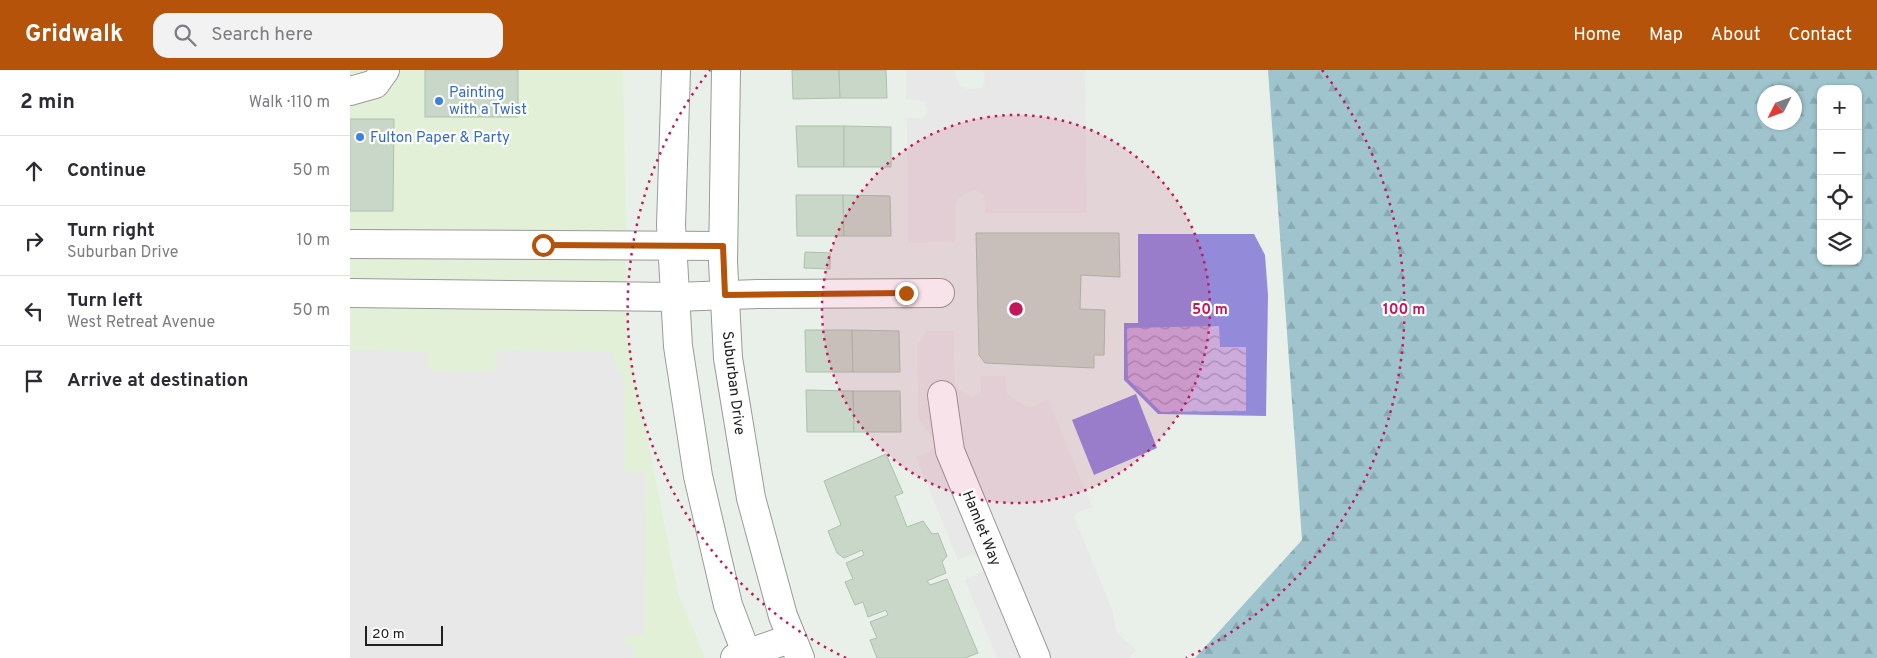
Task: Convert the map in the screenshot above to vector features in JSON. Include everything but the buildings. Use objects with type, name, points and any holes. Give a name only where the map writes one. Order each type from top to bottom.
[{"type":"street","points":[[350,91],[375,84],[385,70]]},
{"type":"street","points":[[676,70],[672,246],[678,346],[698,476],[728,605],[743,657],[796,648]]},
{"type":"street","name":"Suburban Drive","points":[[726,70],[723,246],[728,358],[751,498],[783,616],[796,648]]},
{"type":"street","points":[[350,244],[723,246]]},
{"type":"street","points":[[350,293],[675,297],[940,293]]},
{"type":"street","name":"Hamlet Way","points":[[942,395],[950,451],[1036,658]]},
{"type":"shaded area","points":[[350,70],[623,70],[628,340],[678,593],[705,658],[350,658]]},
{"type":"shaded area","points":[[906,70],[953,70],[959,84],[967,89],[973,89],[981,88],[985,81],[983,70],[1085,70],[1087,213],[985,213],[984,196],[977,191],[969,192],[957,199],[955,242],[908,243],[907,118],[921,118],[926,115],[927,108],[924,101],[906,99]]},
{"type":"shaded area","points":[[1138,234],[1254,234],[1265,255],[1268,295],[1266,416],[1158,414],[1124,380],[1124,323],[1138,323]]},
{"type":"shaded area","points":[[927,331],[954,331],[955,384],[963,393],[972,397],[980,394],[981,376],[1005,376],[1007,393],[1028,407],[1048,399],[1092,507],[1077,513],[1074,517],[1113,612],[1116,632],[1136,650],[1129,658],[997,658],[965,580],[980,573],[983,570],[982,564],[978,557],[972,554],[958,560],[916,457],[930,451],[933,447],[933,438],[918,419],[917,345]]},
{"type":"shaded area","points":[[350,350],[427,352],[428,367],[434,371],[488,372],[494,370],[496,366],[495,351],[613,352],[617,370],[622,373],[624,386],[624,468],[627,473],[646,472],[644,635],[626,636],[622,641],[626,645],[634,647],[634,658],[350,658]]},
{"type":"shaded area","points":[[1136,394],[1157,448],[1094,475],[1072,420]]},
{"type":"green space","points":[[1268,70],[1877,70],[1877,658],[1195,658],[1302,540]]},
{"type":"water","points":[[1219,326],[1220,347],[1246,347],[1246,411],[1161,412],[1128,379],[1127,328]]},
{"type":"place","name":"Painting with a Twist","points":[[439,101]]},
{"type":"place","name":"Fulton Paper & Party","points":[[360,137]]},
{"type":"route","points":[[543,245],[723,246],[725,295],[906,293]]}]
